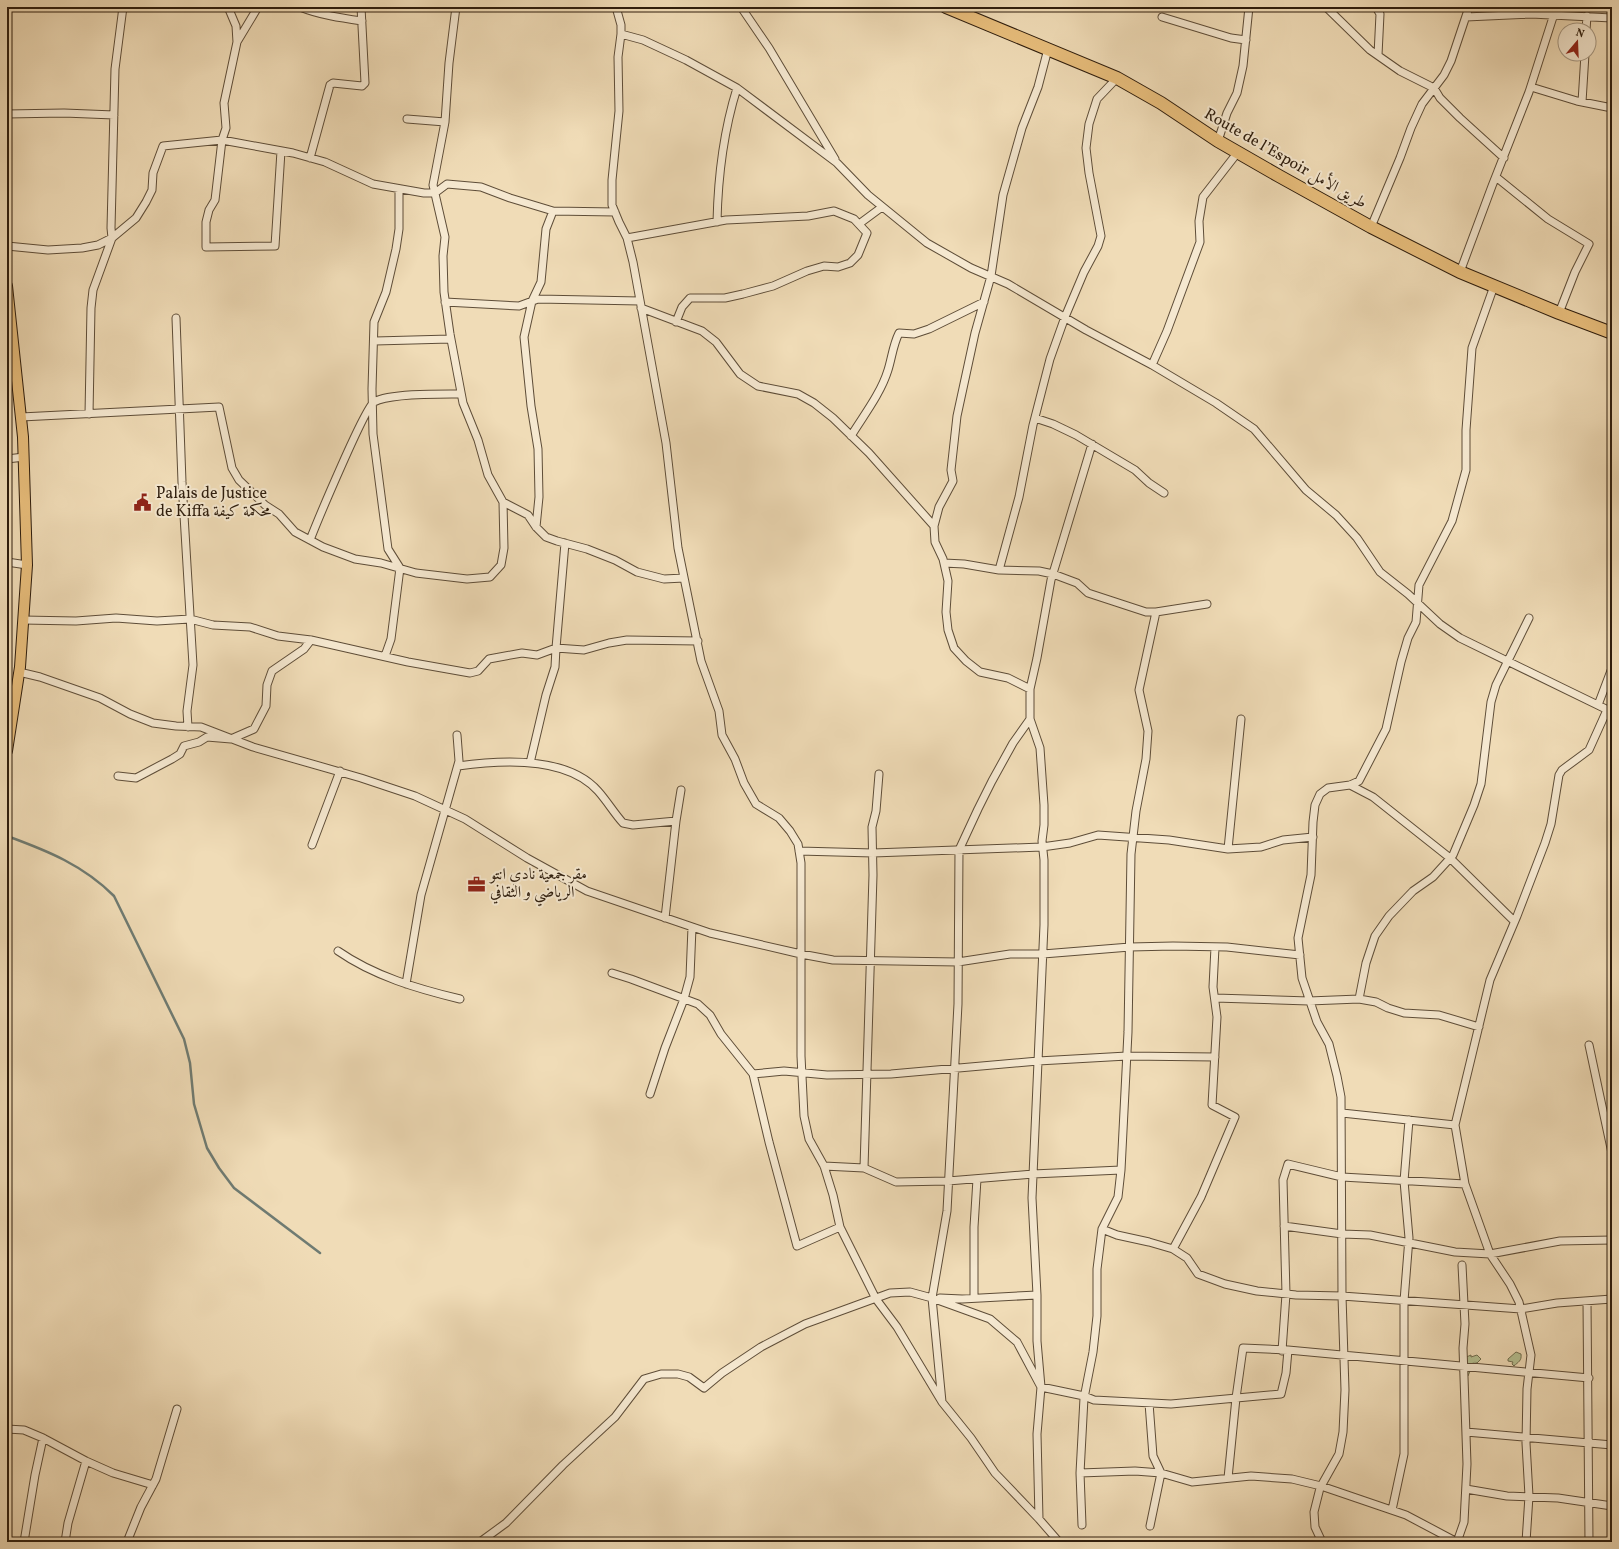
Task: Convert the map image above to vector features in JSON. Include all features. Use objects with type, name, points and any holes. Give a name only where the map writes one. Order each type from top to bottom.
[{"type":"highway","name":"Route de l’Espoir طريق الأمل","points":[[946,7],[963,11],[1117,78],[1161,104],[1218,141],[1372,227],[1460,272],[1612,333]]},
{"type":"main road","points":[[7,286],[11,368],[21,418],[24,457],[27,565],[19,672],[7,750]]},
{"type":"street","points":[[89,414],[91,308],[93,290],[112,238],[116,69],[123,7]]},
{"type":"street","points":[[228,7],[236,26],[237,42],[224,103],[226,128],[222,140],[215,200],[209,210],[206,222],[206,247],[275,246],[281,151]]},
{"type":"street","points":[[237,42],[258,7]]},
{"type":"street","points":[[300,7],[343,19],[362,21]]},
{"type":"street","points":[[310,158],[330,85],[334,83],[362,86],[366,83],[361,7]]},
{"type":"street","points":[[21,418],[219,407],[232,468],[239,480],[266,505],[280,514],[295,532],[323,547],[355,560],[381,563],[416,573],[467,579],[490,577],[501,565],[502,560],[504,548],[503,502],[488,475],[461,394],[450,339],[445,302],[443,256],[445,237],[433,185],[445,122],[456,7]]},
{"type":"street","points":[[616,7],[621,25],[621,34],[618,57],[619,111],[612,180],[612,205],[627,238],[641,305],[666,443],[678,548],[702,661],[719,711],[722,735],[735,759],[744,783],[756,804],[779,818],[790,831],[798,844],[801,863],[802,1073],[804,1116],[809,1139],[824,1166],[833,1195],[840,1227],[876,1299],[897,1328],[942,1402],[972,1438],[995,1473],[1039,1518],[1059,1542]]},
{"type":"street","points":[[741,7],[769,48],[837,163]]},
{"type":"street","points":[[1218,141],[1226,113],[1237,93],[1243,66],[1249,7]]},
{"type":"street","points":[[1326,7],[1370,50],[1400,71],[1434,88],[1440,98],[1490,147],[1504,158]]},
{"type":"street","points":[[1376,7],[1380,14],[1378,56]]},
{"type":"street","points":[[1372,227],[1422,104],[1444,75],[1451,61],[1469,7]]},
{"type":"street","points":[[1466,17],[1554,14],[1612,18]]},
{"type":"street","points":[[1460,272],[1531,87],[1554,14]]},
{"type":"street","points":[[1587,16],[1587,22]]},
{"type":"street","points":[[1162,17],[1231,38],[1246,40]]},
{"type":"street","points":[[621,34],[643,40],[679,56],[737,88],[837,163],[868,195],[927,242],[971,268],[1008,284],[1152,365],[1216,403],[1254,429],[1306,490],[1341,521],[1357,538],[1380,572],[1440,624],[1460,638],[1609,711],[1589,750],[1562,770],[1560,775],[1551,824],[1514,922],[1490,980],[1455,1126],[1465,1184],[1490,1254],[1510,1284],[1521,1309],[1531,1355],[1526,1436],[1528,1496],[1526,1542]]},
{"type":"street","points":[[1030,689],[1008,678],[980,672],[966,661],[954,648],[948,630],[946,612],[948,581],[944,563],[935,542],[934,526],[939,508],[953,481],[952,470],[957,416],[975,333],[991,276],[1003,195],[1022,128],[1038,87],[1048,49]]},
{"type":"street","points":[[1582,102],[1584,62]]},
{"type":"street","points":[[1000,570],[1050,359],[1065,317],[1084,272],[1098,246],[1101,236],[1089,173],[1086,148],[1089,124],[1097,99],[1117,78]]},
{"type":"street","points":[[1531,87],[1582,102],[1612,108]]},
{"type":"street","points":[[717,222],[718,184],[726,126],[737,88]]},
{"type":"street","points":[[7,114],[64,113],[114,115]]},
{"type":"street","points":[[407,119],[445,122]]},
{"type":"street","points":[[7,246],[48,250],[82,248],[98,245],[112,238],[136,218],[152,190],[153,173],[163,146],[222,140],[281,151],[325,162],[373,184],[399,189],[424,193],[435,193],[447,184],[481,187],[510,198],[553,211],[615,212]]},
{"type":"street","points":[[1152,365],[1167,331],[1200,242],[1199,221],[1203,197],[1238,152]]},
{"type":"street","points":[[1496,177],[1548,219],[1588,244],[1559,313]]},
{"type":"street","points":[[385,656],[391,639],[400,568],[388,549],[373,434],[372,402],[375,341],[374,322],[386,292],[396,249],[399,229],[399,189]]},
{"type":"street","points":[[859,224],[882,207]]},
{"type":"street","points":[[536,527],[539,497],[538,449],[531,406],[524,337],[532,301],[541,282],[546,229],[553,211]]},
{"type":"street","points":[[627,238],[717,222],[808,216],[834,211],[854,219],[867,233],[858,255],[850,263],[838,267],[824,266],[807,271],[773,286],[725,298],[690,298],[682,307],[676,322]]},
{"type":"street","points":[[1322,1542],[1315,1527],[1314,1512],[1321,1486],[1339,1454],[1343,1432],[1346,1390],[1342,1296],[1342,1113],[1338,1076],[1329,1044],[1317,1022],[1302,978],[1298,938],[1311,875],[1316,805],[1320,794],[1328,788],[1350,785],[1359,781],[1386,729],[1401,662],[1408,638],[1416,622],[1419,585],[1452,521],[1466,470],[1466,430],[1472,348],[1494,286]]},
{"type":"street","points":[[445,302],[519,306],[538,299],[641,305],[676,322],[702,331],[716,342],[740,374],[758,386],[798,394],[814,403],[834,418],[934,526]]},
{"type":"street","points":[[852,436],[888,370],[892,350],[899,334],[914,334],[929,329],[984,302]]},
{"type":"street","points":[[176,318],[182,482],[193,665],[187,711],[188,727]]},
{"type":"street","points":[[375,341],[450,339]]},
{"type":"street","points":[[310,540],[361,423],[372,402],[386,397],[461,394]]},
{"type":"street","points":[[1035,418],[1053,424],[1092,444],[1135,470],[1149,483],[1164,493]]},
{"type":"street","points":[[1039,1518],[1037,1434],[1041,1387],[1037,1341],[1037,1295],[1032,1198],[1043,954],[1044,868],[1042,847],[1044,805],[1040,748],[1030,719],[1030,689],[1038,658],[1053,574],[1092,444]]},
{"type":"street","points":[[7,459],[24,457]]},
{"type":"street","points":[[503,502],[528,514],[536,527],[546,537],[615,560],[637,572],[664,579],[684,578]]},
{"type":"street","points":[[530,763],[546,695],[555,667],[564,543]]},
{"type":"street","points":[[7,562],[27,565]]},
{"type":"street","points":[[944,563],[964,564],[1000,570],[1039,571],[1053,574],[1077,584],[1088,593],[1146,612],[1156,612],[1206,604]]},
{"type":"street","points":[[1082,1524],[1080,1473],[1084,1396],[1093,1352],[1097,1316],[1098,1269],[1102,1229],[1118,1197],[1121,1170],[1127,1056],[1131,854],[1136,811],[1146,759],[1148,731],[1139,690],[1156,612]]},
{"type":"street","points":[[23,620],[76,621],[116,618],[190,620],[213,625],[250,627],[278,636],[311,640],[408,662],[470,673],[478,671],[489,659],[522,653],[537,655],[556,648],[584,650],[627,640],[698,641]]},
{"type":"street","points":[[1359,1000],[1366,963],[1375,936],[1389,916],[1413,891],[1433,877],[1453,855],[1481,784],[1491,702],[1496,685],[1529,618]]},
{"type":"street","points":[[118,776],[136,778],[180,754],[184,746],[200,742],[207,737],[231,738],[254,729],[266,706],[267,685],[272,671],[304,649],[311,640]]},
{"type":"street","points":[[1598,705],[1612,668]]},
{"type":"street","points":[[19,672],[40,677],[100,698],[130,714],[153,723],[201,727],[253,747],[340,771],[415,796],[465,819],[527,858],[587,891],[710,933],[801,954],[833,960],[958,962],[1010,954],[1043,954],[1130,947],[1215,947],[1300,955]]},
{"type":"street","points":[[942,1402],[932,1298],[947,1212],[958,962],[959,850],[978,808],[1013,743],[1030,719]]},
{"type":"street","points":[[1228,849],[1241,719]]},
{"type":"street","points":[[406,984],[421,895],[444,809],[458,766],[457,734]]},
{"type":"street","points":[[458,766],[480,763],[518,762],[547,766],[577,774],[598,790],[622,823],[633,825],[676,822]]},
{"type":"street","points":[[312,845],[340,771]]},
{"type":"street","points":[[864,1168],[873,853],[872,827],[876,811],[879,774]]},
{"type":"street","points":[[1350,785],[1373,797],[1450,858],[1514,922]]},
{"type":"street","points":[[665,918],[681,790]]},
{"type":"street","points":[[799,851],[873,853],[1042,847],[1098,835],[1169,840],[1228,849],[1261,847],[1283,840],[1313,837]]},
{"type":"street","points":[[650,1094],[665,1048],[684,999],[690,977],[692,927]]},
{"type":"street","points":[[1173,1249],[1201,1197],[1235,1117],[1212,1104],[1217,1017],[1213,987],[1215,947]]},
{"type":"street","points":[[338,951],[349,958],[406,984],[460,999]]},
{"type":"street","points":[[612,973],[698,1004],[710,1015],[721,1034],[753,1074],[769,1142],[797,1246],[840,1227]]},
{"type":"street","points":[[1215,998],[1309,1001],[1359,1000],[1376,1002],[1404,1013],[1439,1014],[1479,1027]]},
{"type":"street","points":[[1589,1045],[1612,1153]]},
{"type":"street","points":[[753,1074],[784,1071],[827,1075],[867,1074],[1127,1056],[1215,1057]]},
{"type":"street","points":[[1342,1113],[1455,1126]]},
{"type":"street","points":[[1392,1510],[1404,1454],[1404,1301],[1408,1242],[1404,1180],[1409,1120]]},
{"type":"street","points":[[1041,1387],[1084,1396],[1094,1400],[1171,1404],[1281,1394],[1286,1373],[1286,1294],[1283,1180],[1288,1164],[1342,1177],[1465,1184]]},
{"type":"street","points":[[824,1166],[864,1168],[896,1182],[948,1181],[1033,1174],[1121,1170]]},
{"type":"street","points":[[974,1298],[974,1227],[977,1179]]},
{"type":"street","points":[[1284,1226],[1342,1234],[1370,1235],[1455,1252],[1490,1254],[1560,1241],[1612,1240]]},
{"type":"street","points":[[1102,1229],[1116,1235],[1173,1249],[1187,1258],[1198,1274],[1225,1284],[1257,1291],[1521,1309],[1612,1299]]},
{"type":"street","points":[[1080,1473],[1135,1471],[1161,1473],[1192,1482],[1251,1476],[1292,1479],[1321,1486],[1406,1515],[1457,1542],[1464,1522],[1466,1489],[1464,1306],[1462,1265]]},
{"type":"street","points":[[480,1542],[506,1523],[563,1465],[614,1417],[644,1379],[661,1374],[678,1374],[689,1377],[704,1388],[722,1373],[761,1348],[805,1324],[890,1293],[910,1292],[932,1298],[990,1319],[1017,1342],[1041,1387]]},
{"type":"street","points":[[932,1298],[1037,1295]]},
{"type":"street","points":[[1587,1301],[1589,1378],[1589,1542]]},
{"type":"street","points":[[1228,1478],[1236,1398],[1244,1348],[1285,1350],[1589,1378]]},
{"type":"street","points":[[1149,1403],[1154,1456],[1161,1473],[1150,1526]]},
{"type":"street","points":[[127,1542],[141,1507],[156,1479],[177,1409]]},
{"type":"street","points":[[7,1429],[24,1430],[44,1438],[86,1461],[113,1473],[153,1485]]},
{"type":"street","points":[[1466,1432],[1526,1436],[1612,1445]]},
{"type":"street","points":[[24,1542],[35,1474],[44,1438]]},
{"type":"street","points":[[65,1542],[68,1523],[86,1461]]},
{"type":"street","points":[[1466,1489],[1507,1496],[1558,1498],[1612,1506]]},
{"type":"green space","points":[[1516,1352],[1521,1354],[1521,1358],[1514,1366],[1512,1364],[1513,1362],[1508,1361],[1508,1359]]},
{"type":"green space","points":[[1471,1355],[1471,1357],[1477,1355],[1481,1359],[1477,1363],[1473,1364],[1475,1370],[1470,1371],[1466,1377],[1462,1376],[1460,1371],[1464,1358]]},
{"type":"waterway","points":[[7,836],[51,853],[77,867],[102,885],[114,896],[184,1039],[190,1063],[194,1104],[207,1148],[219,1168],[234,1188],[320,1253]]},
{"type":"place","name":"Palais de Justice de Kiffa محكمة كيفة","points":[[143,503]]},
{"type":"place","name":"مقر جمعية نادي انتو الرياضي و الثقافي","points":[[477,884]]}]
